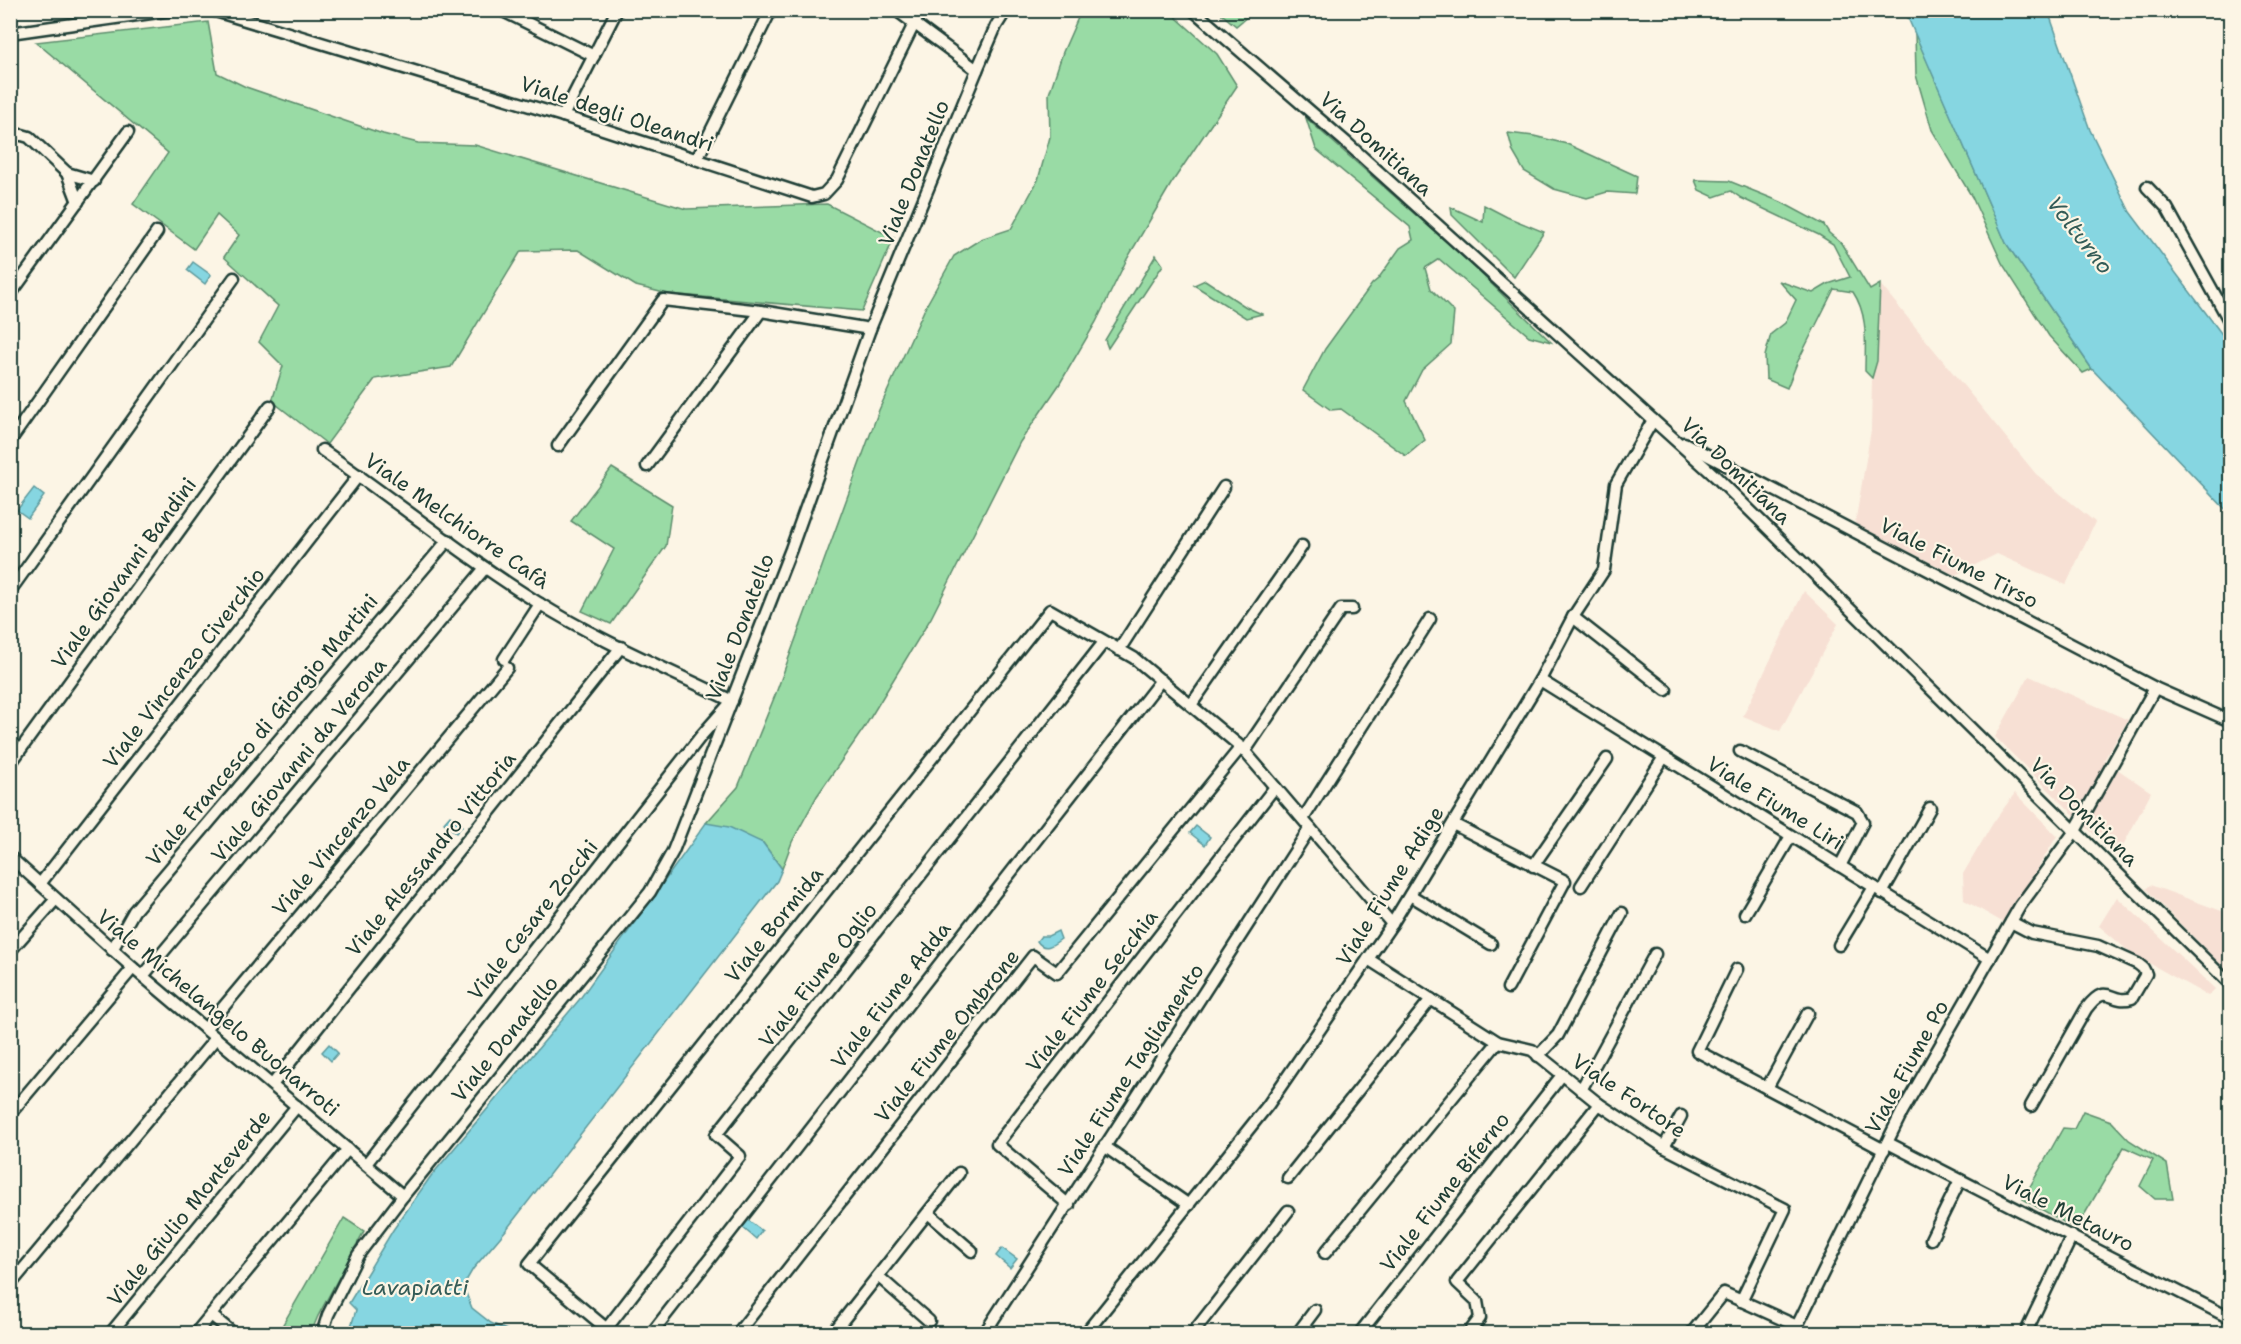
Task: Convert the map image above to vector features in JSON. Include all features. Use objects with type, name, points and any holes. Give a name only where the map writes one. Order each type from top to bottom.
[{"type":"street","points":[[10,33],[172,10]]},
{"type":"street","name":"Viale degli Oleandri","points":[[212,10],[563,116],[812,197],[824,194],[837,180],[921,10]]},
{"type":"street","points":[[501,10],[594,56]]},
{"type":"street","points":[[563,116],[617,10]]},
{"type":"street","points":[[697,159],[771,10]]},
{"type":"street","points":[[896,10],[977,70]]},
{"type":"street","name":"Viale Donatello","points":[[322,1334],[328,1315],[358,1255],[403,1196],[650,892],[673,851],[791,549],[870,329],[977,70],[996,26],[1006,10]]},
{"type":"street","name":"Via Domitiana","points":[[1193,10],[1348,144],[1715,476],[2230,984]]},
{"type":"street","points":[[10,295],[128,132]]},
{"type":"street","points":[[10,135],[29,137],[67,173],[78,202]]},
{"type":"street","points":[[67,173],[94,181]]},
{"type":"street","points":[[2147,187],[2167,208],[2230,322]]},
{"type":"street","points":[[10,441],[157,231]]},
{"type":"street","points":[[10,591],[234,278]]},
{"type":"street","points":[[558,446],[663,300],[761,311],[870,329]]},
{"type":"street","points":[[647,466],[761,311]]},
{"type":"street","name":"Viale Giovanni Bandini","points":[[10,764],[270,406]]},
{"type":"street","name":"Viale Fiume Adige","points":[[1086,1334],[1268,1105],[1410,895],[1540,680],[1573,617],[1604,570],[1616,484],[1653,420]]},
{"type":"street","name":"Viale Fiume Tirso","points":[[1671,435],[2155,688],[2230,721]]},
{"type":"street","name":"Viale Melchiorre Cafà","points":[[322,450],[485,568],[540,604],[621,647],[732,701]]},
{"type":"street","name":"Viale Vincenzo Civerchio","points":[[40,884],[359,475]]},
{"type":"street","points":[[1119,650],[1224,487]]},
{"type":"street","name":"Viale Francesco di Giorgio Martini","points":[[112,950],[135,911],[448,540]]},
{"type":"street","points":[[1191,705],[1302,546]]},
{"type":"street","name":"Viale Giovanni da Verona","points":[[143,976],[485,568]]},
{"type":"street","name":"Viale Vincenzo Vela","points":[[205,1029],[506,664],[540,604]]},
{"type":"street","points":[[1243,749],[1341,609],[1352,609]]},
{"type":"street","name":"Viale Bormida","points":[[610,1331],[529,1264],[1050,610],[1104,642]]},
{"type":"street","points":[[1573,617],[1666,690]]},
{"type":"street","points":[[1303,819],[1430,620]]},
{"type":"street","points":[[1104,642],[1134,658],[1243,749],[1392,924]]},
{"type":"street","name":"Viale Fiume Oglio","points":[[610,1331],[740,1156],[716,1135],[1104,642]]},
{"type":"street","name":"Viale Alessandro Vittoria","points":[[272,1085],[621,647]]},
{"type":"street","name":"Viale Fiume Liri","points":[[1540,680],[1990,959]]},
{"type":"street","name":"Viale Fiume Adda","points":[[651,1334],[1161,681]]},
{"type":"street","name":"Viale Fiume Po","points":[[1798,1330],[1902,1112],[2020,906],[2075,831],[2155,688]]},
{"type":"street","name":"Viale Cesare Zocchi","points":[[366,1164],[694,745],[732,701]]},
{"type":"street","name":"Viale Fiume Ombrone","points":[[737,1334],[1033,956],[1058,973],[1243,749]]},
{"type":"street","points":[[1740,751],[1857,812],[1863,822],[1840,866]]},
{"type":"street","points":[[1581,886],[1664,757]]},
{"type":"street","points":[[1533,866],[1607,759]]},
{"type":"street","name":"Viale Fiume Secchia","points":[[1069,1205],[997,1144],[1275,787]]},
{"type":"street","points":[[1839,945],[1878,890],[1930,808]]},
{"type":"street","points":[[1453,824],[1565,880],[1508,988]]},
{"type":"street","name":"Viale Fiume Tagliamento","points":[[984,1334],[1310,828]]},
{"type":"street","points":[[1745,914],[1791,836]]},
{"type":"street","name":"Viale Michelangelo Buonarroti","points":[[10,857],[112,950],[403,1196]]},
{"type":"street","points":[[1410,895],[1491,944]]},
{"type":"street","points":[[10,951],[56,898]]},
{"type":"street","points":[[1538,1056],[1558,1035],[1622,913]]},
{"type":"street","points":[[2011,922],[2032,933],[2098,946],[2138,964],[2146,974],[2132,998],[2126,1000],[2105,994],[2096,996],[2086,1009],[2031,1106]]},
{"type":"street","points":[[1581,1090],[1655,954]]},
{"type":"street","name":"Viale Fortore","points":[[1368,959],[1498,1042],[1532,1050],[1599,1104],[1664,1147],[1785,1209],[1741,1301]]},
{"type":"street","points":[[10,1114],[133,968]]},
{"type":"street","name":"Viale Metauro","points":[[1737,969],[1697,1051],[1886,1147],[1960,1180],[2072,1236],[2230,1318]]},
{"type":"street","points":[[1288,1178],[1431,999]]},
{"type":"street","points":[[1767,1088],[1808,1013]]},
{"type":"street","points":[[10,1285],[216,1038]]},
{"type":"street","points":[[1325,1253],[1498,1042]]},
{"type":"street","name":"Viale Fiume Biferno","points":[[1359,1334],[1562,1075]]},
{"type":"street","points":[[1468,1334],[1480,1318],[1477,1301],[1457,1282],[1599,1104]]},
{"type":"street","name":"Viale Giulio Monteverde","points":[[110,1334],[297,1106]]},
{"type":"street","points":[[1664,1147],[1681,1116]]},
{"type":"street","points":[[1104,1146],[1189,1205]]},
{"type":"street","points":[[195,1334],[348,1149]]},
{"type":"street","points":[[832,1334],[959,1173]]},
{"type":"street","points":[[1931,1239],[1960,1180]]},
{"type":"street","points":[[1192,1334],[1288,1210]]},
{"type":"street","points":[[928,1213],[972,1251]]},
{"type":"street","points":[[2025,1334],[2072,1236]]},
{"type":"street","points":[[878,1276],[929,1321]]},
{"type":"street","points":[[1691,1334],[1724,1293],[1798,1330]]},
{"type":"street","points":[[1297,1334],[1316,1310]]},
{"type":"street","points":[[211,1315],[234,1334]]},
{"type":"shaded area","points":[[1880,284],[2036,474],[2095,522],[2066,585],[1997,554],[1955,575],[1855,524],[1871,430],[1872,378],[1877,361]]},
{"type":"shaded area","points":[[1804,591],[1838,624],[1780,731],[1743,716]]},
{"type":"shaded area","points":[[2029,676],[2128,720],[2104,760],[2151,792],[2117,857],[1995,737]]},
{"type":"shaded area","points":[[2015,793],[2057,836],[2004,923],[1964,900],[1963,874],[1993,823]]},
{"type":"shaded area","points":[[2150,885],[2230,914],[2230,974],[2146,889]]},
{"type":"shaded area","points":[[2117,897],[2215,989],[2208,996],[2131,953],[2099,926]]},
{"type":"green space","points":[[1081,11],[1169,11],[1217,54],[1237,86],[1171,184],[1127,259],[1096,322],[1059,385],[1020,442],[931,618],[864,728],[817,796],[792,842],[782,869],[763,843],[706,823],[738,787],[776,693],[879,410],[926,306],[954,256],[981,239],[1011,229],[1038,180],[1050,137],[1049,94],[1063,52]]},
{"type":"green space","points":[[1218,11],[1254,11],[1236,26]]},
{"type":"green space","points":[[208,22],[217,73],[246,87],[383,134],[418,143],[475,145],[686,209],[827,204],[894,238],[862,311],[668,294],[636,286],[578,250],[521,251],[451,367],[375,379],[327,444],[272,401],[283,366],[259,342],[278,306],[224,257],[239,235],[217,215],[194,249],[133,204],[168,153],[36,42]]},
{"type":"green space","points":[[1915,33],[2006,243],[2092,369],[2083,373],[2049,336],[2002,263],[1972,197],[1932,130],[1916,75]]},
{"type":"green space","points":[[1306,118],[1469,262],[1551,342],[1529,336],[1439,259],[1425,268],[1431,289],[1454,312],[1451,344],[1422,370],[1406,401],[1425,440],[1406,456],[1341,409],[1331,410],[1303,390],[1325,349],[1372,284],[1400,248],[1413,240],[1410,227],[1316,149]]},
{"type":"green space","points":[[1508,133],[1534,136],[1567,144],[1637,176],[1635,194],[1607,192],[1587,198],[1554,189],[1524,171],[1513,152]]},
{"type":"green space","points":[[1695,180],[1729,181],[1781,202],[1824,225],[1829,233],[1841,243],[1870,290],[1880,284],[1877,361],[1872,378],[1865,371],[1864,320],[1858,301],[1853,292],[1834,289],[1787,388],[1766,379],[1765,356],[1771,334],[1785,323],[1796,300],[1779,281],[1813,293],[1828,284],[1850,277],[1833,244],[1819,235],[1731,191],[1714,197],[1699,190]]},
{"type":"green space","points":[[1484,205],[1544,232],[1514,277],[1452,215],[1451,207],[1483,222]]},
{"type":"green space","points":[[1156,255],[1163,265],[1108,348],[1105,340]]},
{"type":"green space","points":[[1205,280],[1246,307],[1262,314],[1246,318],[1194,285]]},
{"type":"green space","points":[[612,468],[672,505],[666,546],[611,624],[582,611],[614,549],[571,521]]},
{"type":"green space","points":[[2083,1111],[2111,1121],[2129,1140],[2167,1164],[2173,1199],[2155,1199],[2140,1186],[2153,1160],[2124,1147],[2076,1229],[2023,1199],[2063,1128],[2074,1129]]},
{"type":"green space","points":[[344,1218],[364,1231],[311,1333],[278,1333]]},
{"type":"water","name":"Volturno","points":[[1905,11],[2048,11],[2090,130],[2130,212],[2230,345],[2230,514],[2092,369],[2006,243]]},
{"type":"water","points":[[193,262],[211,275],[205,284],[187,270]]},
{"type":"water","points":[[34,488],[44,496],[28,518],[17,510]]},
{"type":"water","points":[[450,816],[462,826],[456,833],[444,823]]},
{"type":"water","name":"Lavapiatti","points":[[706,823],[729,827],[763,843],[782,869],[777,881],[506,1230],[473,1269],[463,1286],[472,1308],[491,1323],[513,1333],[349,1333],[356,1310],[349,1303],[393,1230],[431,1176],[579,1000]]},
{"type":"water","points":[[1196,826],[1210,837],[1205,845],[1190,833]]},
{"type":"water","points":[[1058,931],[1061,939],[1052,945],[1046,947],[1037,941],[1041,936],[1048,936]]},
{"type":"water","points":[[329,1044],[338,1053],[331,1061],[322,1052]]},
{"type":"water","points":[[748,1220],[762,1231],[756,1239],[742,1227]]},
{"type":"water","points":[[1002,1248],[1017,1259],[1010,1268],[996,1256]]}]
